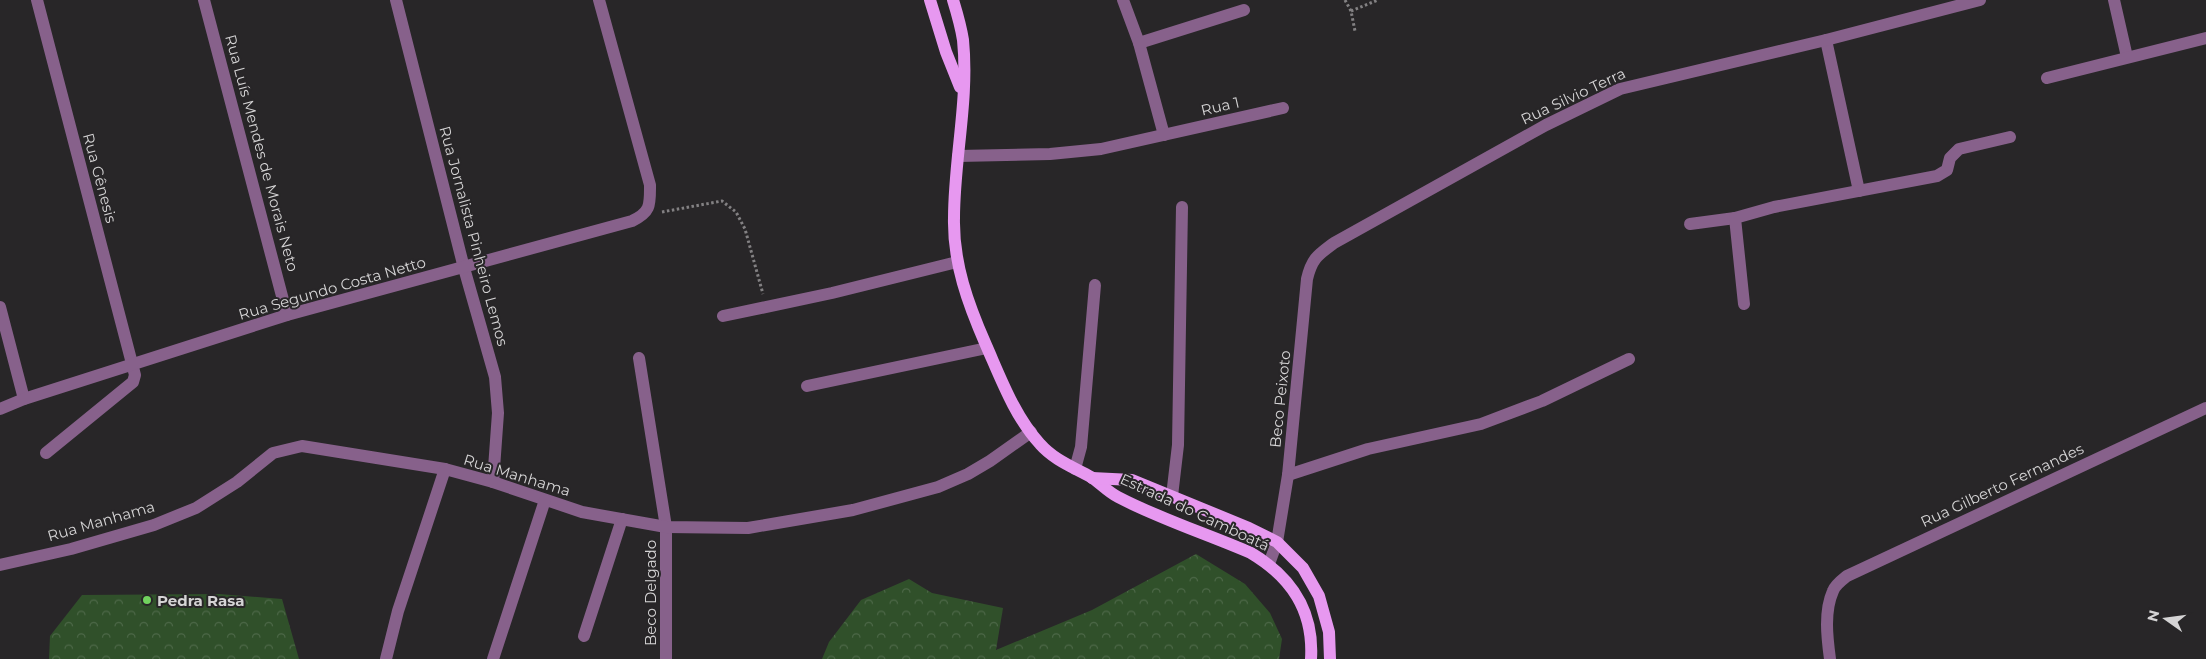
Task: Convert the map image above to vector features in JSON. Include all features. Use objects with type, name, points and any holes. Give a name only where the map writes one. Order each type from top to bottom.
[{"type":"main road","name":"Estrada do Camboatá","points":[[930,0],[946,52],[962,92]]},
{"type":"main road","name":"Estrada do Camboatá","points":[[953,0],[962,39],[962,115],[954,219],[958,262],[964,289],[987,348],[1008,394],[1031,432],[1053,456],[1092,478],[1117,497],[1251,553],[1269,564],[1281,575],[1301,602],[1311,636],[1311,659]]},
{"type":"main road","name":"Estrada do Camboatá","points":[[1092,478],[1132,480],[1278,542],[1303,568],[1319,596],[1329,632],[1330,659]]},
{"type":"street","name":"Rua Gênesis","points":[[37,0],[132,365]]},
{"type":"street","name":"Rua Luís Mendes de Morais Neto","points":[[204,0],[287,315]]},
{"type":"street","name":"Rua Jornalista Pinheiro Lemos","points":[[396,0],[464,268],[495,377],[498,413],[493,482]]},
{"type":"street","points":[[599,0],[650,185],[650,204],[644,215]]},
{"type":"street","points":[[1123,0],[1139,43],[1164,135]]},
{"type":"street","name":"Rua Silvio Terra","points":[[1307,279],[1311,263],[1318,254],[1334,243],[1546,125],[1620,89],[1826,40],[1980,0]]},
{"type":"street","points":[[2114,0],[2127,57]]},
{"type":"street","points":[[1139,43],[1244,10]]},
{"type":"street","points":[[2047,78],[2206,38]]},
{"type":"street","points":[[1826,40],[1859,191]]},
{"type":"street","name":"Rua 1","points":[[958,156],[1042,155],[1101,150],[1283,108]]},
{"type":"street","points":[[1690,224],[1735,218],[1774,207],[1937,176],[1947,170],[1950,158],[1959,149],[2010,137]]},
{"type":"street","points":[[1172,496],[1178,445],[1182,207]]},
{"type":"street","name":"Rua Segundo Costa Netto","points":[[0,409],[287,315],[632,221],[644,215]]},
{"type":"street","points":[[1735,218],[1744,304]]},
{"type":"street","points":[[724,316],[958,262]]},
{"type":"street","name":"Beco Peixoto","points":[[1269,564],[1278,542],[1288,475],[1307,279]]},
{"type":"street","points":[[1075,469],[1081,447],[1095,285]]},
{"type":"street","points":[[0,307],[24,400]]},
{"type":"street","points":[[807,386],[987,348]]},
{"type":"street","name":"Beco Delgado","points":[[639,358],[666,527],[666,659]]},
{"type":"street","points":[[1288,475],[1368,449],[1481,424],[1542,400],[1629,359]]},
{"type":"street","points":[[46,453],[133,382],[135,375],[132,365]]},
{"type":"street","name":"Rua Gilberto Fernandes","points":[[1830,659],[1828,608],[1834,589],[1847,576],[2206,408]]},
{"type":"street","name":"Rua Manhama","points":[[0,564],[71,548],[154,525],[196,508],[237,482],[273,453],[302,446],[445,469],[493,482],[582,512],[666,527],[748,528],[853,510],[945,484],[990,461],[1031,432]]},
{"type":"street","points":[[386,659],[398,611],[445,469]]},
{"type":"street","points":[[493,659],[545,500]]},
{"type":"street","points":[[584,636],[622,519]]},
{"type":"path","points":[[1345,0],[1351,11],[1356,31]]},
{"type":"path","points":[[1351,11],[1378,0]]},
{"type":"path","points":[[644,215],[722,200],[736,212],[745,229],[766,307]]},
{"type":"green space","points":[[1196,554],[1245,584],[1270,613],[1282,639],[1279,659],[822,659],[829,642],[861,600],[909,579],[932,593],[1003,608],[996,650],[1092,610]]},
{"type":"green space","points":[[219,594],[282,599],[299,659],[49,659],[50,636],[82,595]]},
{"type":"place","name":"Pedra Rasa","points":[[147,600]]}]
